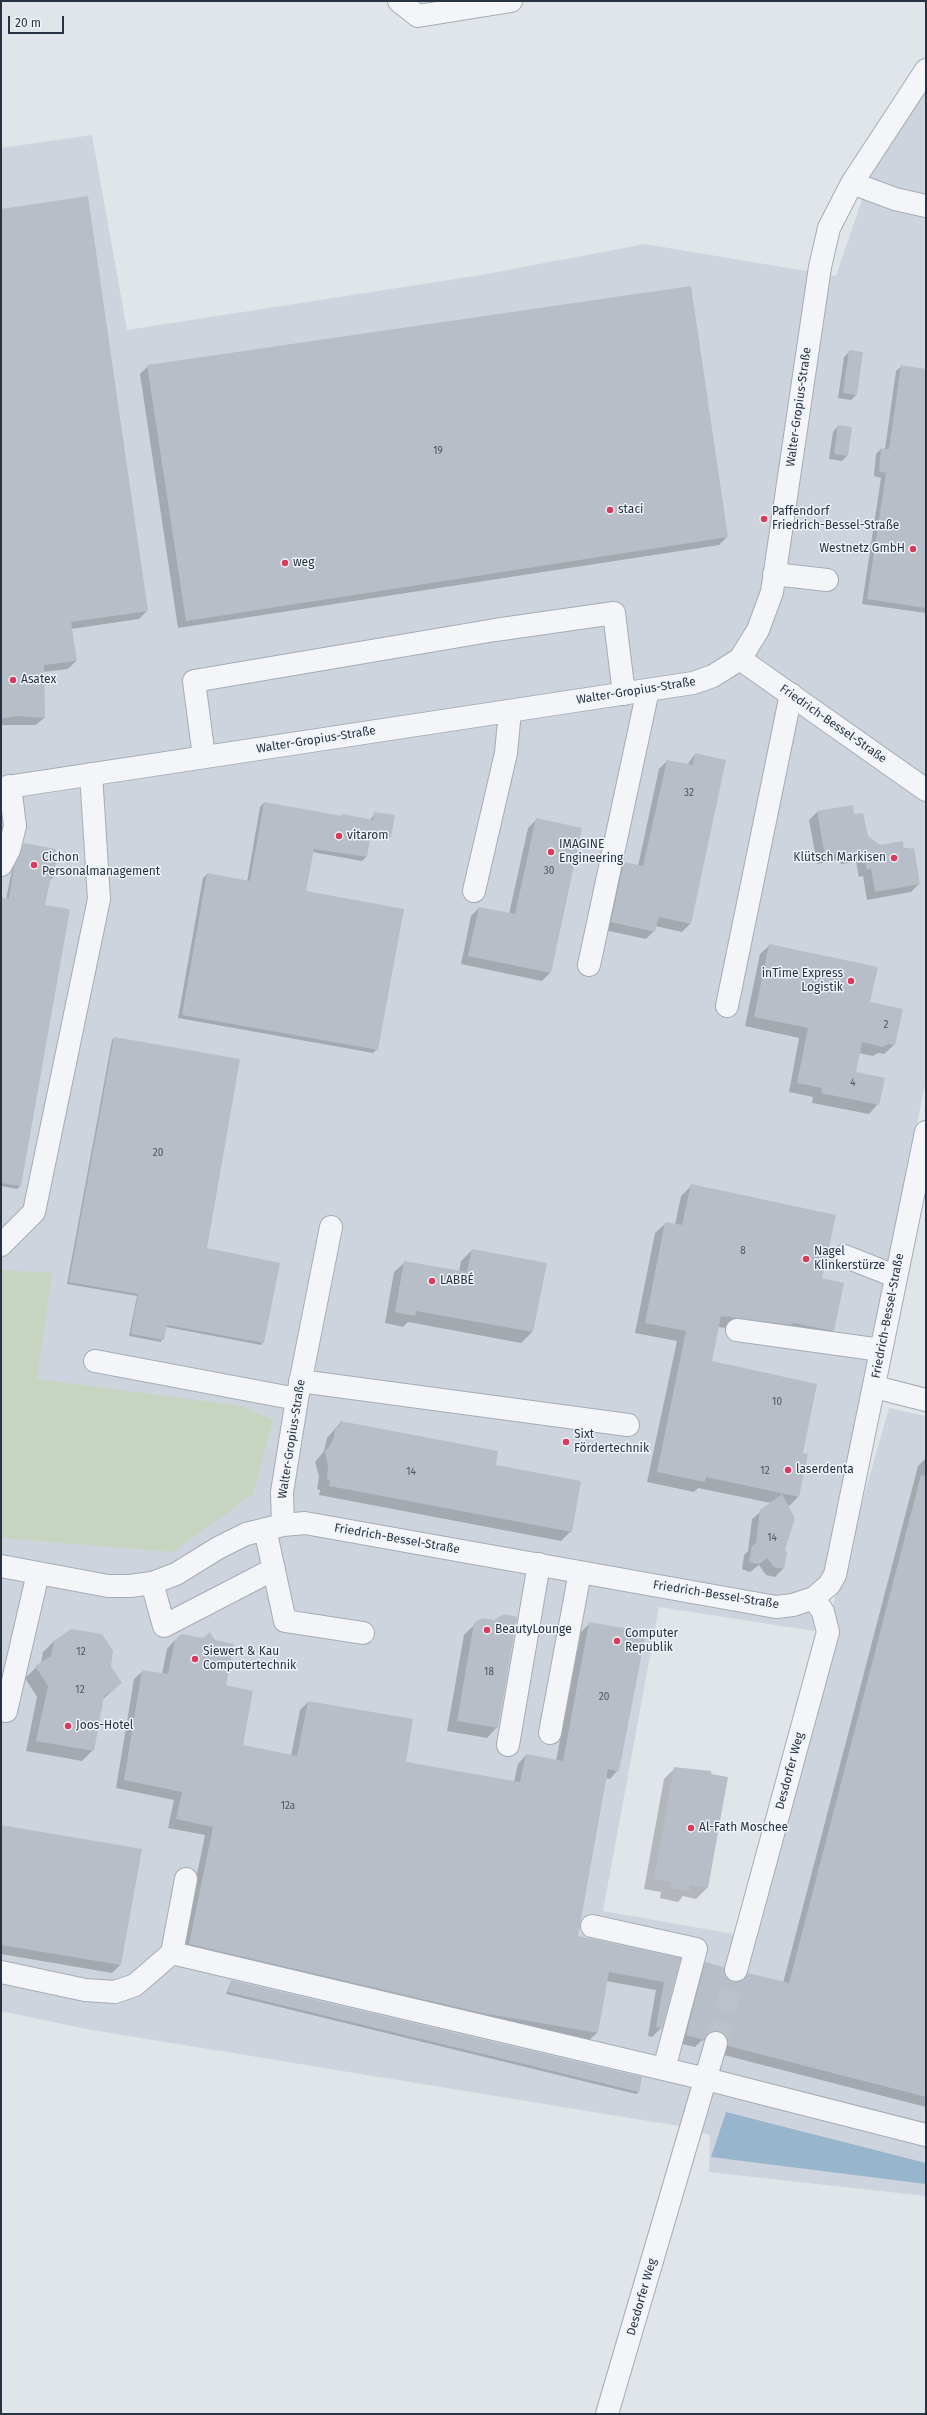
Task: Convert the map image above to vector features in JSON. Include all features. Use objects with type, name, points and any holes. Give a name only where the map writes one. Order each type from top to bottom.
[{"type":"street","points":[[399,1],[418,16],[511,1]]},
{"type":"street","name":"Walter-Gropius-Straße","points":[[5,787],[693,683],[713,676],[740,658],[758,630],[772,592],[820,267],[829,228],[852,183],[926,70]]},
{"type":"street","points":[[852,183],[895,199],[926,206]]},
{"type":"street","points":[[774,574],[826,580]]},
{"type":"street","points":[[204,757],[194,681],[495,630],[614,613],[624,694]]},
{"type":"street","name":"Friedrich-Bessel-Straße","points":[[740,658],[926,790]]},
{"type":"street","points":[[589,965],[648,690]]},
{"type":"street","points":[[727,1006],[792,694]]},
{"type":"street","points":[[474,891],[506,753],[510,711]]},
{"type":"street","points":[[1,1245],[34,1212],[99,899],[91,774]]},
{"type":"street","points":[[1,865],[9,850],[15,826],[5,787]]},
{"type":"street","name":"Friedrich-Bessel-Straße","points":[[274,1527],[304,1523],[776,1607],[793,1605],[814,1598],[829,1585],[835,1575],[875,1387],[881,1350],[926,1132]]},
{"type":"street","name":"Walter-Gropius-Straße","points":[[331,1226],[299,1390],[282,1492],[274,1527],[274,1569],[285,1622],[363,1633]]},
{"type":"street","points":[[844,1256],[896,1276]]},
{"type":"street","points":[[737,1330],[881,1350]]},
{"type":"street","points":[[95,1361],[299,1390],[628,1425]]},
{"type":"street","points":[[875,1387],[926,1400]]},
{"type":"street","points":[[1,1566],[108,1586],[130,1586],[152,1583],[176,1574],[218,1548],[246,1534],[274,1527]]},
{"type":"street","points":[[508,1745],[539,1564]]},
{"type":"street","points":[[152,1583],[164,1626],[274,1569]]},
{"type":"street","points":[[550,1733],[580,1572]]},
{"type":"street","points":[[6,1711],[38,1573]]},
{"type":"street","name":"Desdorfer Weg","points":[[736,1970],[828,1632],[823,1612],[814,1598]]},
{"type":"street","points":[[1,1972],[86,1990],[114,1992],[135,1985],[172,1953],[186,1879]]},
{"type":"street","points":[[592,1926],[696,1950],[664,2069]]},
{"type":"street","points":[[172,1953],[706,2079],[926,2136]]},
{"type":"street","points":[[706,2079],[716,2043]]},
{"type":"street","name":"Desdorfer Weg","points":[[607,2414],[706,2079]]},
{"type":"shaded area","points":[[926,91],[926,1079],[863,1400],[814,1631],[659,1607],[603,1911],[739,1935],[889,1408],[926,1416],[926,2196],[709,2172],[710,2135],[685,2127],[86,2029],[1,2011],[1,148],[92,135],[127,330],[481,275],[645,244],[836,276],[871,173]]},
{"type":"green space","points":[[1,1270],[52,1273],[37,1379],[242,1406],[273,1420],[253,1494],[173,1552],[1,1538]]},
{"type":"water","points":[[726,2112],[926,2163],[926,2184],[711,2157]]},
{"type":"building","points":[[88,196],[148,611],[71,622],[77,661],[44,665],[45,718],[17,716],[1,719],[1,209]]},
{"type":"building","points":[[691,286],[728,537],[186,621],[147,365]]},
{"type":"building","points":[[849,350],[863,352],[857,395],[843,393]]},
{"type":"building","points":[[901,365],[926,369],[926,608],[867,599],[886,473],[879,471],[881,448],[889,449]]},
{"type":"building","points":[[838,425],[852,427],[848,456],[834,454]]},
{"type":"building","points":[[695,753],[726,760],[691,924],[659,917],[655,932],[611,922],[624,862],[643,866],[667,760],[693,765]]},
{"type":"building","points":[[264,802],[373,820],[374,812],[395,815],[391,837],[371,834],[367,857],[314,849],[306,891],[404,909],[378,1050],[182,1015],[207,873],[250,881]]},
{"type":"building","points":[[853,805],[854,814],[863,813],[868,836],[880,845],[903,841],[904,849],[914,848],[920,884],[875,892],[871,868],[867,870],[864,855],[849,856],[848,852],[825,856],[817,811]]},
{"type":"building","points":[[536,818],[582,828],[551,973],[468,956],[479,907],[515,914]]},
{"type":"building","points":[[24,843],[56,849],[53,860],[56,861],[54,877],[51,877],[45,905],[70,909],[21,1186],[1,1183],[1,897],[9,899],[14,866]]},
{"type":"building","points":[[769,944],[878,967],[870,1002],[903,1009],[895,1045],[888,1044],[883,1047],[862,1042],[856,1072],[885,1078],[879,1105],[821,1093],[822,1088],[797,1083],[808,1028],[754,1017]]},
{"type":"building","points":[[114,1037],[240,1059],[207,1248],[280,1263],[264,1343],[167,1325],[164,1340],[131,1334],[138,1294],[69,1282]]},
{"type":"building","points":[[691,1184],[836,1215],[822,1278],[844,1283],[834,1331],[793,1323],[792,1325],[721,1316],[712,1361],[817,1384],[803,1453],[808,1454],[799,1497],[706,1477],[705,1482],[657,1472],[686,1331],[645,1323],[665,1222],[682,1225]]},
{"type":"building","points":[[472,1249],[547,1263],[533,1332],[416,1311],[415,1316],[395,1312],[404,1261],[467,1272]]},
{"type":"building","points":[[340,1421],[498,1451],[496,1465],[581,1481],[572,1532],[329,1486],[330,1480],[327,1479],[328,1466],[325,1452],[333,1440],[336,1427],[339,1427]]},
{"type":"building","points":[[921,1475],[926,1476],[926,2097],[728,2046],[725,2035],[719,2031],[708,2034],[704,2040],[686,2035],[705,1962],[724,1967],[727,1978],[733,1982],[744,1979],[748,1973],[789,1983]]},
{"type":"building","points":[[782,1494],[795,1518],[785,1550],[787,1553],[784,1569],[774,1567],[767,1558],[759,1564],[749,1562],[752,1546],[756,1543],[760,1510]]},
{"type":"building","points":[[504,1614],[517,1617],[498,1728],[457,1721],[474,1623],[482,1618],[494,1620]]},
{"type":"building","points":[[589,1622],[646,1632],[619,1771],[608,1769],[578,1936],[681,1958],[662,2029],[656,2027],[664,1982],[609,1972],[598,2033],[482,2013],[189,1944],[213,1827],[176,1819],[182,1792],[124,1780],[142,1670],[168,1674],[175,1640],[181,1634],[203,1638],[210,1632],[215,1640],[234,1644],[226,1685],[253,1691],[243,1745],[297,1756],[308,1701],[413,1719],[406,1762],[520,1782],[526,1754],[563,1761]]},
{"type":"building","points":[[71,1629],[102,1634],[113,1651],[111,1666],[122,1683],[104,1696],[94,1751],[36,1741],[48,1686],[35,1666],[51,1656],[54,1641]]},
{"type":"building","name":"Al-Fath Moschee","points":[[674,1767],[711,1771],[711,1774],[728,1777],[708,1888],[690,1885],[689,1891],[670,1888],[671,1882],[654,1879]]},
{"type":"building","points":[[1,1825],[142,1849],[121,1965],[1,1945]]},
{"type":"building","points":[[231,1980],[642,2077],[639,2092],[228,1992]]},
{"type":"tunnel","points":[[716,2043],[736,1970]]},
{"type":"place","name":"staci","points":[[610,510]]},
{"type":"place","name":"Paffendorf Friedrich-Bessel-Straße","points":[[764,519]]},
{"type":"place","name":"Westnetz GmbH","points":[[913,549]]},
{"type":"place","name":"weg","points":[[285,563]]},
{"type":"place","name":"Asatex","points":[[13,680]]},
{"type":"place","name":"vitarom","points":[[339,836]]},
{"type":"place","name":"IMAGINE Engineering","points":[[551,852]]},
{"type":"place","name":"Klütsch Markisen","points":[[894,858]]},
{"type":"place","name":"Cichon Personalmanagement","points":[[34,865]]},
{"type":"place","name":"inTime Express Logistik","points":[[851,981]]},
{"type":"place","name":"Nagel Klinkerstürze","points":[[806,1259]]},
{"type":"place","name":"LABBÉ","points":[[432,1281]]},
{"type":"place","name":"Sixt Fördertechnik","points":[[566,1442]]},
{"type":"place","name":"laserdenta","points":[[788,1470]]},
{"type":"place","name":"BeautyLounge","points":[[487,1630]]},
{"type":"place","name":"Computer Republik","points":[[617,1641]]},
{"type":"place","name":"Siewert & Kau Computertechnik","points":[[195,1659]]},
{"type":"place","name":"Joos-Hotel","points":[[68,1726]]},
{"type":"place","name":"Al-Fath Moschee","points":[[691,1828]]}]
